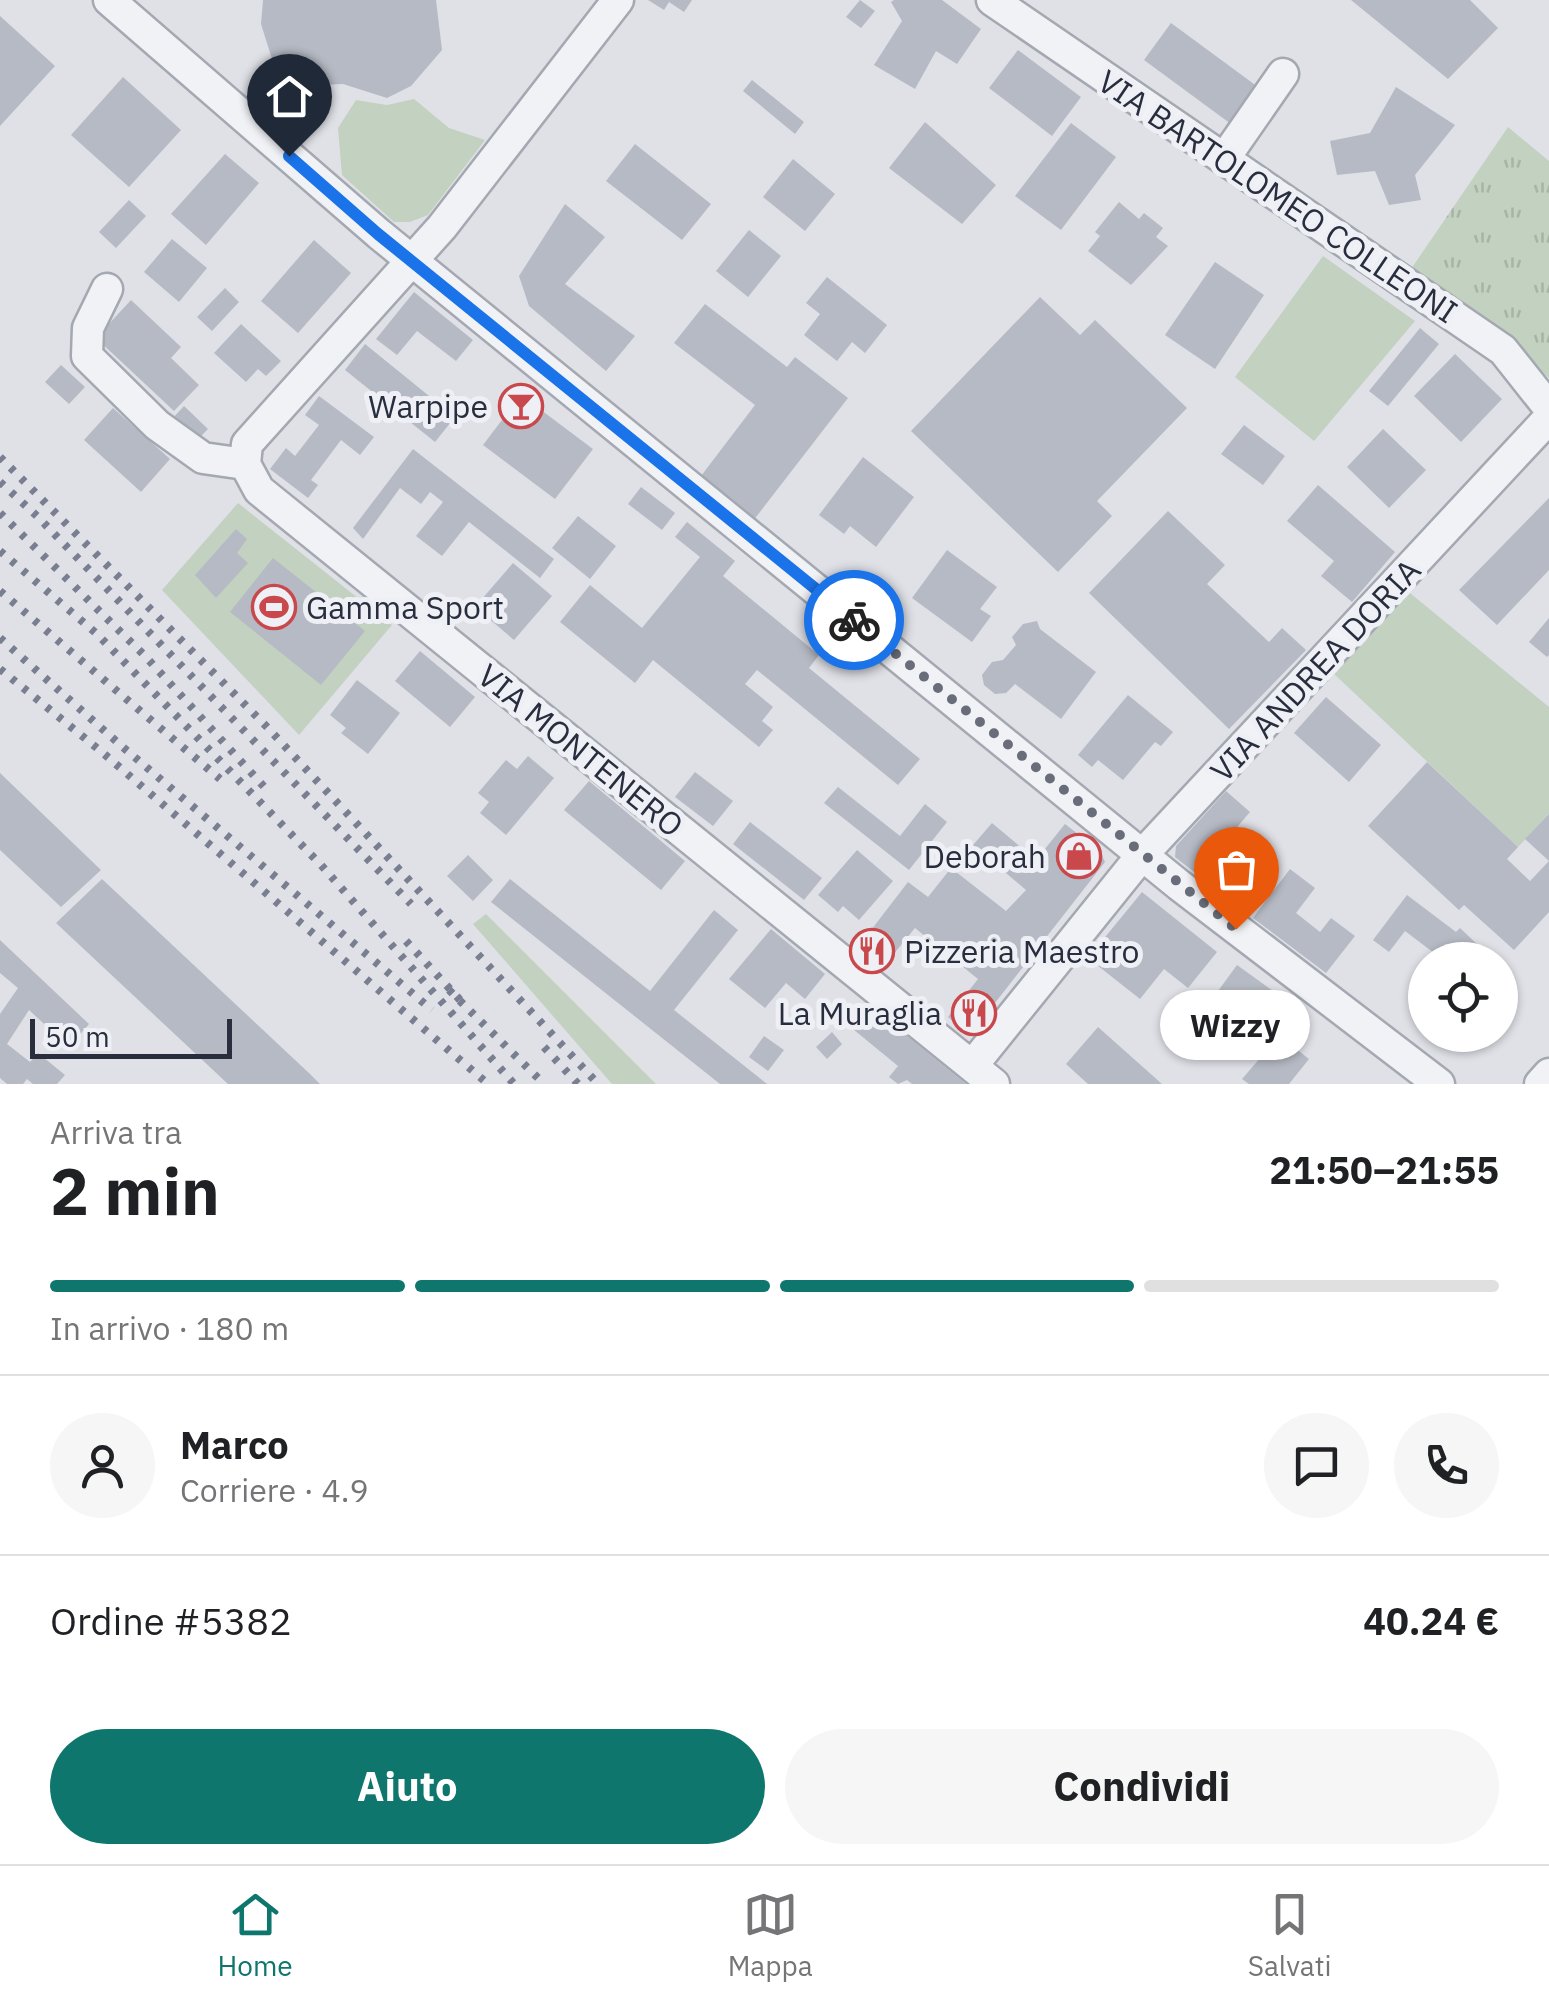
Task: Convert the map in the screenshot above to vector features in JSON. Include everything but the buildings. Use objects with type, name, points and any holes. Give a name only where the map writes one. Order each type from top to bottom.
[{"type":"street","points":[[109,0],[412,260],[1142,855],[1439,1084]]},
{"type":"street","points":[[107,289],[88,328],[87,356],[156,425],[203,458],[245,464],[246,444],[442,227],[618,0]]},
{"type":"street","name":"VIA BARTOLOMEO COLLEONI","points":[[992,0],[1503,350],[1549,408]]},
{"type":"street","points":[[1224,159],[1284,74]]},
{"type":"street","name":"VIA ANDREA DORIA","points":[[983,1075],[1142,855],[1549,418]]},
{"type":"street","name":"VIA MONTENERO","points":[[245,464],[258,490],[983,1075]]},
{"type":"street","points":[[1540,1084],[1549,1074]]},
{"type":"green space","points":[[414,99],[449,128],[485,140],[428,215],[410,222],[394,222],[342,175],[338,128],[356,100],[387,105]]},
{"type":"green space","points":[[1508,127],[1549,161],[1549,378],[1499,331],[1411,269]]},
{"type":"green space","points":[[1323,256],[1415,321],[1314,441],[1235,377]]},
{"type":"green space","name":"Gamma Sport","points":[[238,503],[392,625],[299,735],[162,590]]},
{"type":"green space","points":[[1410,593],[1549,707],[1549,814],[1518,847],[1333,673]]},
{"type":"green space","points":[[486,914],[656,1084],[612,1084],[473,924]]},
{"type":"railway","points":[[0,457],[267,727],[598,1084]]},
{"type":"railway","points":[[0,482],[411,904]]},
{"type":"railway","points":[[0,513],[145,656],[267,790]]},
{"type":"railway","points":[[0,551],[97,634],[321,865],[514,1084]]},
{"type":"railway","points":[[0,591],[220,779]]},
{"type":"railway","points":[[0,638],[432,1010]]},
{"type":"railway","points":[[0,669],[488,1084]]},
{"type":"railway","points":[[406,941],[460,1000]]},
{"type":"railway","points":[[449,990],[544,1084]]},
{"type":"railway","points":[[544,1047],[578,1084]]},
{"type":"way so far","points":[[854,620],[1236,929]]},
{"type":"place","name":"Warpipe","points":[[521,406]]},
{"type":"place","name":"Gamma Sport","points":[[274,607]]},
{"type":"place","name":"Deborah","points":[[1079,856]]},
{"type":"place","name":"Wizzy","points":[[1236,929]]},
{"type":"place","name":"Pizzeria Maestro","points":[[872,951]]},
{"type":"place","name":"La Muraglia","points":[[974,1013]]},
{"type":"route","points":[[289,156],[378,234],[854,620]]}]
